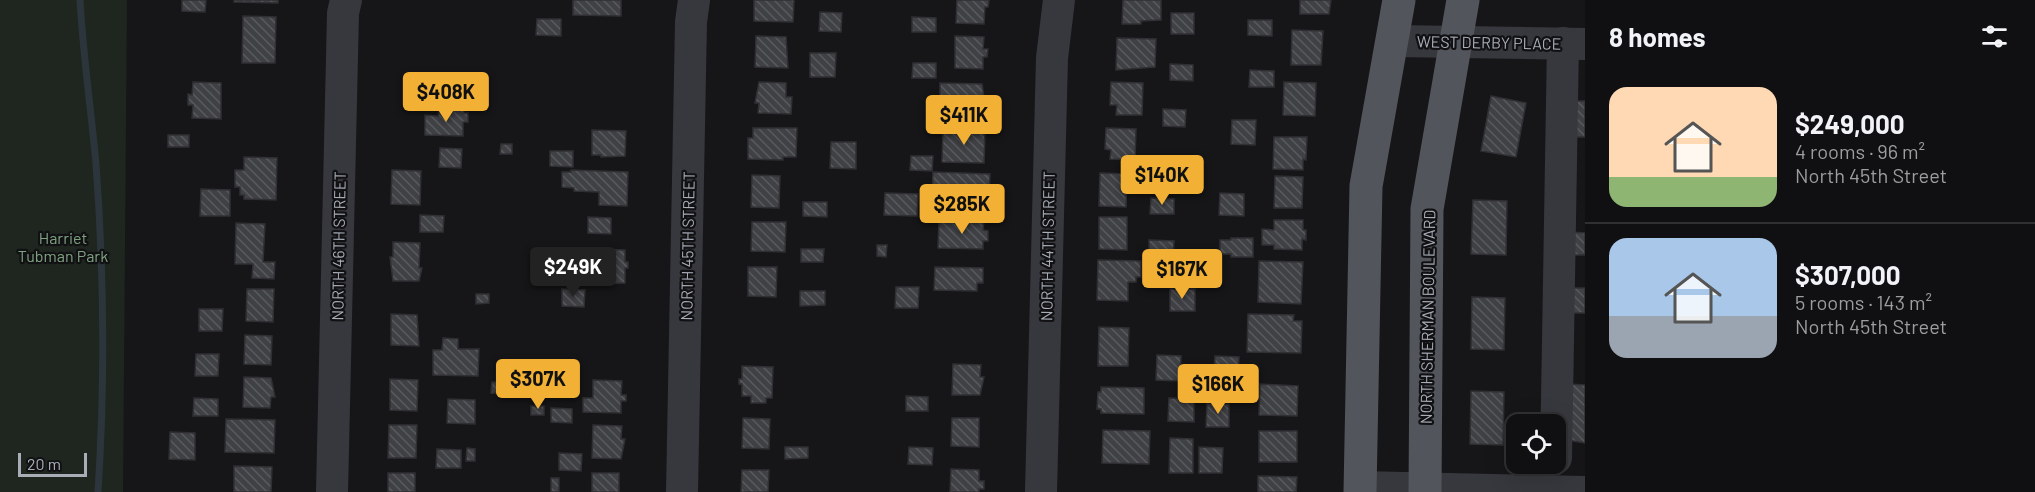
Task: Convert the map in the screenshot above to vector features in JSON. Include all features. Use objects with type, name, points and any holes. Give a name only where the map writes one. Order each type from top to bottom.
[{"type":"main road","points":[[1360,490],[1366,186],[1394,41],[1399,0]]},
{"type":"main road","name":"NORTH SHERMAN BOULEVARD","points":[[1425,490],[1427,208],[1463,0]]},
{"type":"street","name":"NORTH 46TH STREET","points":[[332,492],[343,13],[346,0]]},
{"type":"street","name":"NORTH 45TH STREET","points":[[682,492],[691,34],[694,0]]},
{"type":"street","name":"NORTH 44TH STREET","points":[[1041,492],[1052,58],[1059,0]]},
{"type":"street","name":"WEST DERBY PLACE","points":[[1394,41],[1574,44]]},
{"type":"street","points":[[1560,414],[1572,272],[1574,44]]},
{"type":"street","points":[[1360,490],[1563,485]]},
{"type":"green space","name":"Harriet Tubman Park","points":[[0,0],[127,0],[123,492],[0,492]]},
{"type":"building","points":[[182,0],[206,0],[205,12],[182,11]]},
{"type":"building","points":[[234,0],[278,0],[278,3],[234,2]]},
{"type":"building","points":[[573,0],[621,0],[621,16],[573,15]]},
{"type":"building","points":[[754,0],[794,0],[793,22],[754,21]]},
{"type":"building","points":[[957,0],[989,0],[988,7],[985,7],[984,24],[956,23]]},
{"type":"building","points":[[1123,0],[1161,0],[1161,20],[1141,21],[1141,24],[1122,24]]},
{"type":"building","points":[[1300,0],[1331,0],[1329,14],[1300,14]]},
{"type":"building","points":[[820,12],[842,13],[841,32],[819,31]]},
{"type":"building","points":[[1171,13],[1194,13],[1194,34],[1171,34]]},
{"type":"building","points":[[243,16],[276,17],[275,63],[242,63]]},
{"type":"building","points":[[912,17],[936,18],[936,32],[912,32]]},
{"type":"building","points":[[537,19],[561,19],[561,36],[536,35]]},
{"type":"building","points":[[1248,20],[1272,20],[1272,36],[1248,35]]},
{"type":"building","points":[[1292,30],[1323,31],[1321,65],[1291,65]]},
{"type":"building","points":[[756,36],[786,37],[788,68],[755,67]]},
{"type":"building","points":[[955,36],[984,37],[983,49],[988,49],[987,57],[983,57],[983,69],[955,68]]},
{"type":"building","points":[[1117,38],[1156,39],[1155,67],[1116,70]]},
{"type":"building","points":[[810,53],[836,53],[835,77],[810,77]]},
{"type":"building","points":[[913,63],[936,63],[936,78],[912,78]]},
{"type":"building","points":[[1170,64],[1193,65],[1193,81],[1170,80]]},
{"type":"building","points":[[1250,70],[1274,71],[1274,87],[1249,87]]},
{"type":"building","points":[[193,82],[221,83],[221,119],[192,118],[193,105],[188,105],[188,94],[192,95]]},
{"type":"building","points":[[759,82],[786,83],[786,97],[792,97],[791,114],[758,113],[759,103],[755,103]]},
{"type":"building","points":[[1111,82],[1143,83],[1142,115],[1116,115],[1117,105],[1110,105]]},
{"type":"building","points":[[1284,82],[1316,83],[1315,116],[1283,115]]},
{"type":"building","points":[[940,83],[982,84],[985,104],[982,104],[981,117],[939,116],[939,109],[934,109],[934,100],[940,100]]},
{"type":"building","points":[[1491,96],[1526,103],[1516,157],[1481,151]]},
{"type":"building","points":[[1571,101],[1585,101],[1585,137],[1570,137]]},
{"type":"building","points":[[439,109],[464,109],[464,113],[468,113],[468,122],[463,122],[463,136],[425,135],[425,115],[438,116]]},
{"type":"building","points":[[1163,109],[1186,110],[1185,127],[1163,126]]},
{"type":"building","points":[[1232,120],[1256,120],[1255,145],[1231,144]]},
{"type":"building","points":[[753,128],[797,128],[796,157],[783,157],[783,160],[748,159],[748,138],[753,138]]},
{"type":"building","points":[[1106,128],[1136,129],[1135,160],[1110,159],[1111,150],[1105,149]]},
{"type":"building","points":[[943,129],[985,130],[984,163],[942,162]]},
{"type":"building","points":[[592,130],[626,131],[625,156],[592,155]]},
{"type":"building","points":[[168,135],[189,135],[189,147],[168,147]]},
{"type":"building","points":[[1274,137],[1307,137],[1303,170],[1273,169]]},
{"type":"building","points":[[831,142],[856,142],[856,169],[830,168]]},
{"type":"building","points":[[501,144],[512,144],[512,154],[500,154]]},
{"type":"building","points":[[440,148],[462,149],[461,168],[439,167]]},
{"type":"building","points":[[550,151],[573,151],[573,167],[550,166]]},
{"type":"building","points":[[911,156],[933,156],[932,171],[910,170]]},
{"type":"building","points":[[244,157],[277,158],[276,200],[244,199],[244,195],[240,195],[240,187],[235,187],[235,170],[244,170]]},
{"type":"building","points":[[1157,157],[1181,158],[1181,172],[1156,172]]},
{"type":"building","points":[[392,170],[421,171],[420,205],[391,204]]},
{"type":"building","points":[[571,170],[628,172],[627,206],[599,205],[599,192],[574,191],[574,188],[562,187],[562,172],[571,172]]},
{"type":"building","points":[[933,172],[990,174],[989,195],[946,194],[946,202],[932,202]]},
{"type":"building","points":[[1100,173],[1127,174],[1126,207],[1099,206]]},
{"type":"building","points":[[752,175],[780,176],[779,208],[751,207]]},
{"type":"building","points":[[1275,176],[1303,177],[1302,208],[1274,208]]},
{"type":"building","points":[[201,189],[230,190],[230,216],[200,216]]},
{"type":"building","points":[[885,193],[918,194],[917,216],[884,215]]},
{"type":"building","points":[[1220,193],[1244,194],[1244,216],[1219,215]]},
{"type":"building","points":[[1151,198],[1174,199],[1174,214],[1150,214]]},
{"type":"building","points":[[1473,200],[1507,201],[1506,255],[1471,254]]},
{"type":"building","points":[[803,202],[827,202],[827,217],[803,216]]},
{"type":"building","points":[[420,215],[444,216],[443,232],[420,232]]},
{"type":"building","points":[[588,217],[611,218],[611,234],[588,233]]},
{"type":"building","points":[[1099,217],[1127,217],[1127,250],[1099,249]]},
{"type":"building","points":[[1274,220],[1303,220],[1306,240],[1302,239],[1302,250],[1274,249],[1274,245],[1262,245],[1262,229],[1274,230]]},
{"type":"building","points":[[939,221],[984,222],[983,230],[988,231],[988,241],[983,241],[983,249],[938,248]]},
{"type":"building","points":[[752,222],[786,222],[785,252],[751,251]]},
{"type":"building","points":[[236,223],[265,224],[263,262],[275,262],[274,279],[252,278],[253,264],[235,264]]},
{"type":"building","points":[[1570,232],[1585,233],[1585,255],[1569,255]]},
{"type":"building","points":[[1231,238],[1253,238],[1253,257],[1231,257],[1231,254],[1220,254],[1220,240],[1231,240]]},
{"type":"building","points":[[1149,240],[1174,241],[1173,258],[1149,257]]},
{"type":"building","points":[[393,242],[420,243],[419,268],[422,268],[419,281],[393,281],[390,257],[393,257]]},
{"type":"building","points":[[877,245],[887,245],[886,257],[877,256]]},
{"type":"building","points":[[579,249],[625,250],[625,262],[628,262],[628,268],[625,268],[625,283],[585,284],[586,270],[579,270]]},
{"type":"building","points":[[801,249],[824,249],[823,262],[801,262]]},
{"type":"building","points":[[1098,260],[1141,261],[1141,277],[1136,277],[1136,282],[1128,282],[1128,301],[1097,300]]},
{"type":"building","points":[[1259,261],[1303,262],[1301,304],[1258,302]]},
{"type":"building","points":[[748,267],[777,267],[776,297],[748,296]]},
{"type":"building","points":[[935,267],[983,268],[983,283],[977,283],[977,291],[934,290]]},
{"type":"building","points":[[896,287],[919,287],[918,308],[895,308]]},
{"type":"building","points":[[1571,288],[1585,288],[1585,313],[1571,313]]},
{"type":"building","points":[[247,289],[274,289],[273,322],[246,321]]},
{"type":"building","points":[[562,289],[585,290],[584,307],[562,306]]},
{"type":"building","points":[[1170,289],[1195,289],[1195,311],[1170,311]]},
{"type":"building","points":[[800,291],[825,291],[825,305],[800,306]]},
{"type":"building","points":[[476,294],[489,294],[489,303],[476,304]]},
{"type":"building","points":[[1472,297],[1505,298],[1504,350],[1471,349]]},
{"type":"building","points":[[199,309],[223,309],[222,331],[199,331]]},
{"type":"building","points":[[391,314],[417,315],[419,346],[391,345]]},
{"type":"building","points":[[1248,314],[1294,315],[1293,321],[1302,321],[1301,353],[1247,352]]},
{"type":"building","points":[[1099,327],[1129,328],[1128,366],[1098,366]]},
{"type":"building","points":[[245,335],[272,336],[271,365],[244,364]]},
{"type":"building","points":[[443,338],[458,339],[458,349],[479,349],[478,376],[433,375],[433,350],[442,350]]},
{"type":"building","points":[[196,354],[219,354],[218,376],[195,376]]},
{"type":"building","points":[[1157,355],[1181,356],[1180,381],[1156,380]]},
{"type":"building","points":[[1215,356],[1239,357],[1238,382],[1214,381]]},
{"type":"building","points":[[953,364],[981,365],[980,377],[984,377],[980,395],[952,395]]},
{"type":"building","points":[[742,366],[773,367],[772,398],[766,398],[766,403],[751,403],[751,396],[742,396],[742,384],[739,384],[739,379],[742,379]]},
{"type":"building","points":[[244,377],[271,378],[275,397],[271,397],[270,408],[243,407]]},
{"type":"building","points":[[390,379],[418,380],[417,411],[390,410]]},
{"type":"building","points":[[593,380],[622,381],[621,395],[626,395],[626,401],[621,401],[621,413],[583,412],[583,398],[593,398]]},
{"type":"building","points":[[492,382],[502,382],[502,394],[491,393]]},
{"type":"building","points":[[1260,384],[1298,386],[1297,416],[1259,415]]},
{"type":"building","points":[[1569,384],[1585,385],[1585,443],[1567,440]]},
{"type":"building","points":[[1101,387],[1144,388],[1144,414],[1101,413],[1101,409],[1097,409],[1098,392],[1101,392]]},
{"type":"building","points":[[1471,391],[1504,392],[1503,445],[1470,444]]},
{"type":"building","points":[[906,396],[928,397],[928,411],[906,411]]},
{"type":"building","points":[[194,398],[218,399],[218,416],[193,416]]},
{"type":"building","points":[[1169,398],[1194,399],[1194,422],[1168,421]]},
{"type":"building","points":[[448,399],[475,400],[475,424],[447,423]]},
{"type":"building","points":[[1207,403],[1229,404],[1229,427],[1206,427]]},
{"type":"building","points":[[531,406],[544,406],[544,415],[531,415]]},
{"type":"building","points":[[551,408],[572,409],[572,423],[551,422]]},
{"type":"building","points":[[743,418],[770,419],[769,449],[742,448]]},
{"type":"building","points":[[952,418],[979,418],[979,447],[951,446]]},
{"type":"building","points":[[226,419],[275,420],[274,453],[225,452]]},
{"type":"building","points":[[389,425],[417,425],[416,458],[388,458]]},
{"type":"building","points":[[593,425],[622,426],[621,439],[625,439],[621,459],[592,458]]},
{"type":"building","points":[[1103,430],[1150,431],[1149,464],[1102,463]]},
{"type":"building","points":[[1259,431],[1297,431],[1297,462],[1259,462]]},
{"type":"building","points":[[170,432],[195,433],[195,460],[169,459]]},
{"type":"building","points":[[1170,438],[1193,439],[1193,473],[1169,473]]},
{"type":"building","points":[[785,447],[808,447],[808,458],[785,459]]},
{"type":"building","points":[[909,447],[933,448],[932,465],[908,464]]},
{"type":"building","points":[[1199,447],[1223,448],[1222,473],[1199,473]]},
{"type":"building","points":[[467,448],[475,449],[475,461],[466,461]]},
{"type":"building","points":[[437,449],[461,450],[461,468],[436,468]]},
{"type":"building","points":[[559,453],[582,454],[581,471],[559,470]]},
{"type":"building","points":[[234,466],[272,467],[271,492],[234,492]]},
{"type":"building","points":[[951,469],[979,470],[979,481],[984,481],[984,489],[979,489],[979,492],[950,492]]},
{"type":"building","points":[[742,470],[769,470],[768,492],[741,492]]},
{"type":"building","points":[[388,473],[415,473],[415,492],[388,492]]},
{"type":"building","points":[[592,473],[619,473],[619,492],[592,492]]},
{"type":"building","points":[[1258,476],[1297,477],[1296,492],[1258,492]]},
{"type":"building","points":[[551,478],[559,478],[559,492],[551,492]]},
{"type":"waterway","points":[[80,0],[96,164],[101,246],[103,369],[98,492]]}]
